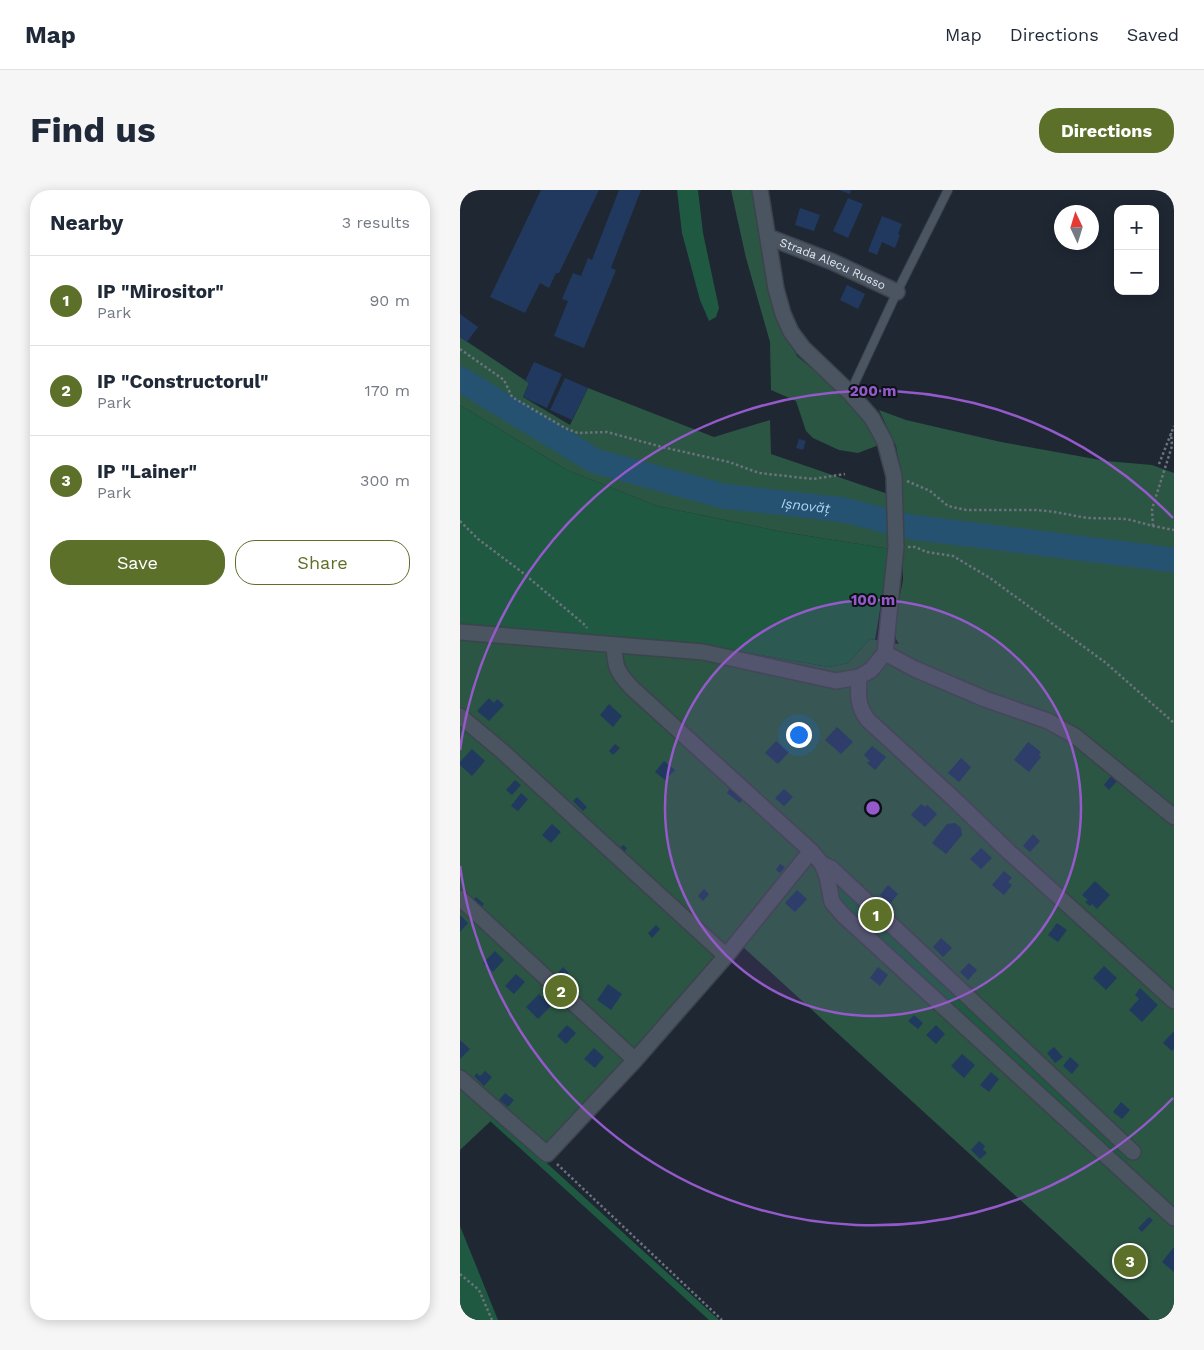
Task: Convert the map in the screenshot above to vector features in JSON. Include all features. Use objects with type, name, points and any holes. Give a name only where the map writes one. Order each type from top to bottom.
[{"type":"street","points":[[460,632],[703,652],[836,681],[859,677],[872,670],[885,653],[896,547],[896,508],[894,476],[885,442],[872,418],[850,393],[803,348],[791,332],[783,314],[776,289],[760,190]]},
{"type":"street","name":"Strada Alecu Russo","points":[[768,237],[833,262],[897,292]]},
{"type":"street","points":[[614,645],[614,657],[619,674],[632,688],[811,850],[822,864],[827,876],[832,902],[843,915],[1174,1218]]},
{"type":"street","points":[[885,653],[915,669],[985,699],[1048,721],[1075,736],[1174,817]]},
{"type":"street","points":[[859,677],[859,705],[868,720],[1008,851],[1174,1001]]},
{"type":"street","points":[[460,716],[502,751],[726,956]]},
{"type":"street","points":[[460,1078],[547,1154],[635,1060],[726,956],[811,850]]},
{"type":"street","points":[[822,864],[831,868],[1133,1152]]},
{"type":"street","points":[[460,898],[635,1060]]},
{"type":"lane","points":[[850,393],[897,292],[948,190]]},
{"type":"path","points":[[460,348],[504,380],[512,397],[565,428],[578,433],[607,432],[729,462],[760,473],[813,479],[845,474]]},
{"type":"path","points":[[1158,464],[1174,426]]},
{"type":"path","points":[[1153,526],[1152,509],[1172,446],[1171,433]]},
{"type":"path","points":[[894,476],[930,491],[948,506],[966,510],[1036,510],[1087,518],[1127,519],[1174,530]]},
{"type":"path","points":[[460,521],[478,540],[585,625],[594,642]]},
{"type":"path","points":[[896,547],[915,548],[953,556],[990,578],[1106,663],[1174,723]]},
{"type":"path","points":[[547,1154],[722,1320]]},
{"type":"path","points":[[460,1274],[479,1290],[492,1320]]},
{"type":"green space","points":[[677,190],[698,190],[703,233],[719,308],[716,317],[709,321],[700,300],[682,233]]},
{"type":"green space","points":[[731,190],[754,190],[785,334],[797,356],[833,386],[868,423],[879,445],[858,453],[839,450],[813,438],[806,431],[796,401],[771,390],[770,342],[746,258]]},
{"type":"green space","points":[[460,337],[529,383],[523,397],[570,425],[588,388],[714,437],[770,420],[771,454],[891,495],[890,549],[783,532],[657,506],[567,470],[460,405]]},
{"type":"green space","points":[[460,405],[567,470],[657,506],[783,532],[890,549],[875,640],[870,639],[848,663],[829,667],[686,642],[460,624]]},
{"type":"green space","points":[[879,410],[906,420],[1001,442],[1106,461],[1152,465],[1174,473],[1174,1320],[1150,1320],[743,947],[545,1162],[495,1117],[460,1150],[460,624],[686,642],[829,667],[848,663],[870,639],[899,644],[895,632],[896,614],[903,580],[901,473],[896,446]]},
{"type":"green space","points":[[829,871],[1130,1156],[1125,1165],[836,899]]},
{"type":"green space","points":[[495,1116],[719,1320],[709,1320],[490,1121]]},
{"type":"green space","points":[[460,1226],[498,1320],[460,1320]]},
{"type":"building","points":[[541,190],[599,190],[559,273],[556,273],[549,288],[540,283],[525,313],[490,297]]},
{"type":"building","points":[[619,190],[641,190],[611,268],[616,270],[584,348],[554,336],[568,301],[562,299],[573,273],[581,276],[588,258],[592,260]]},
{"type":"building","points":[[839,190],[851,190],[850,194]]},
{"type":"building","points":[[848,198],[863,204],[848,238],[833,231]]},
{"type":"building","points":[[800,208],[820,215],[814,231],[795,225]]},
{"type":"building","points":[[882,216],[902,224],[895,248],[882,242],[877,255],[868,251]]},
{"type":"building","points":[[847,285],[865,294],[858,309],[840,300]]},
{"type":"building","points":[[460,314],[478,327],[467,342],[460,337]]},
{"type":"building","points":[[534,362],[562,374],[547,408],[523,397],[529,383],[525,381]]},
{"type":"building","points":[[565,378],[588,388],[572,420],[550,410]]},
{"type":"building","points":[[799,439],[806,441],[803,450],[796,448]]},
{"type":"building","points":[[489,698],[494,703],[497,699],[504,705],[489,721],[477,711]]},
{"type":"building","points":[[609,704],[622,716],[613,727],[600,715]]},
{"type":"building","points":[[837,727],[853,742],[841,754],[825,740]]},
{"type":"building","points":[[776,741],[789,752],[778,764],[765,753]]},
{"type":"building","points":[[1028,742],[1041,752],[1039,755],[1041,757],[1029,772],[1014,760]]},
{"type":"building","points":[[615,744],[620,748],[613,755],[609,751]]},
{"type":"building","points":[[872,746],[886,757],[875,770],[867,763],[870,761],[864,755]]},
{"type":"building","points":[[472,749],[485,761],[472,776],[460,765],[460,762]]},
{"type":"building","points":[[961,758],[971,767],[959,782],[948,773]]},
{"type":"building","points":[[664,761],[675,770],[665,780],[655,772]]},
{"type":"building","points":[[1111,776],[1117,781],[1109,790],[1104,785]]},
{"type":"building","points":[[515,780],[521,785],[512,795],[506,790]]},
{"type":"building","points":[[730,788],[744,798],[740,803],[727,793]]},
{"type":"building","points":[[784,789],[793,797],[784,806],[775,798]]},
{"type":"building","points":[[521,793],[528,799],[518,811],[511,806]]},
{"type":"building","points":[[577,797],[587,807],[583,811],[573,801]]},
{"type":"building","points":[[921,804],[925,807],[927,805],[937,814],[925,827],[911,815]]},
{"type":"building","points":[[955,823],[961,828],[962,835],[946,854],[932,843],[947,824]]},
{"type":"building","points":[[552,824],[561,832],[551,843],[542,835]]},
{"type":"building","points":[[1033,834],[1040,841],[1030,852],[1023,846]]},
{"type":"building","points":[[623,845],[627,848],[624,852],[620,848]]},
{"type":"building","points":[[981,848],[992,858],[981,869],[970,859]]},
{"type":"building","points":[[780,864],[785,867],[780,873],[776,870]]},
{"type":"building","points":[[1004,871],[1012,878],[1008,882],[1012,885],[1004,895],[992,885]]},
{"type":"building","points":[[1095,881],[1110,895],[1097,909],[1092,904],[1090,906],[1085,902],[1088,900],[1082,895]]},
{"type":"building","points":[[888,885],[898,894],[890,904],[880,895]]},
{"type":"building","points":[[704,889],[709,894],[703,901],[698,896]]},
{"type":"building","points":[[797,890],[807,899],[795,912],[785,903]]},
{"type":"building","points":[[476,897],[484,904],[481,908],[473,901]]},
{"type":"building","points":[[460,915],[468,923],[460,932]]},
{"type":"building","points":[[1057,923],[1067,930],[1058,942],[1048,935]]},
{"type":"building","points":[[656,925],[660,929],[652,938],[648,933]]},
{"type":"building","points":[[941,938],[952,948],[943,957],[933,947]]},
{"type":"building","points":[[495,951],[504,960],[493,972],[483,963]]},
{"type":"building","points":[[969,963],[977,970],[968,980],[960,972]]},
{"type":"building","points":[[1104,966],[1117,978],[1106,990],[1093,978]]},
{"type":"building","points":[[563,967],[569,973],[564,980],[557,974]]},
{"type":"building","points":[[878,967],[888,975],[880,986],[870,978]]},
{"type":"building","points":[[516,974],[525,982],[514,994],[505,986]]},
{"type":"building","points":[[608,984],[622,994],[611,1010],[597,1000]]},
{"type":"building","points":[[1140,988],[1158,1005],[1142,1022],[1129,1010],[1139,999],[1135,995]]},
{"type":"building","points":[[539,994],[551,1006],[538,1019],[526,1007]]},
{"type":"building","points":[[914,1015],[923,1023],[918,1029],[908,1021]]},
{"type":"building","points":[[567,1025],[576,1033],[566,1044],[557,1036]]},
{"type":"building","points":[[936,1025],[945,1034],[936,1044],[926,1035]]},
{"type":"building","points":[[1174,1031],[1174,1049],[1172,1051],[1163,1043]]},
{"type":"building","points":[[460,1040],[470,1049],[460,1059]]},
{"type":"building","points":[[1054,1047],[1063,1057],[1055,1063],[1047,1053]]},
{"type":"building","points":[[594,1048],[604,1057],[595,1068],[584,1059]]},
{"type":"building","points":[[962,1054],[975,1065],[964,1078],[951,1066]]},
{"type":"building","points":[[1070,1057],[1079,1065],[1072,1074],[1063,1066]]},
{"type":"building","points":[[485,1071],[492,1077],[484,1086],[474,1076],[477,1073],[480,1076]]},
{"type":"building","points":[[991,1072],[999,1079],[989,1092],[980,1085]]},
{"type":"building","points":[[505,1093],[514,1100],[508,1107],[499,1100]]},
{"type":"building","points":[[1121,1102],[1130,1110],[1122,1119],[1113,1112]]},
{"type":"building","points":[[979,1141],[985,1146],[983,1149],[987,1153],[980,1159],[971,1150]]},
{"type":"building","points":[[1149,1217],[1153,1220],[1142,1232],[1138,1228]]},
{"type":"building","points":[[1174,1247],[1174,1272],[1162,1262]]},
{"type":"waterway","name":"Ișnovăț","points":[[460,379],[595,461],[723,496],[844,510],[911,527],[1174,560]]},
{"type":"place","name":"IP \"Mirositor\"","points":[[876,915]]},
{"type":"place","name":"IP \"Constructorul\"","points":[[561,991]]},
{"type":"place","name":"IP \"Lainer\"","points":[[1130,1261]]}]
